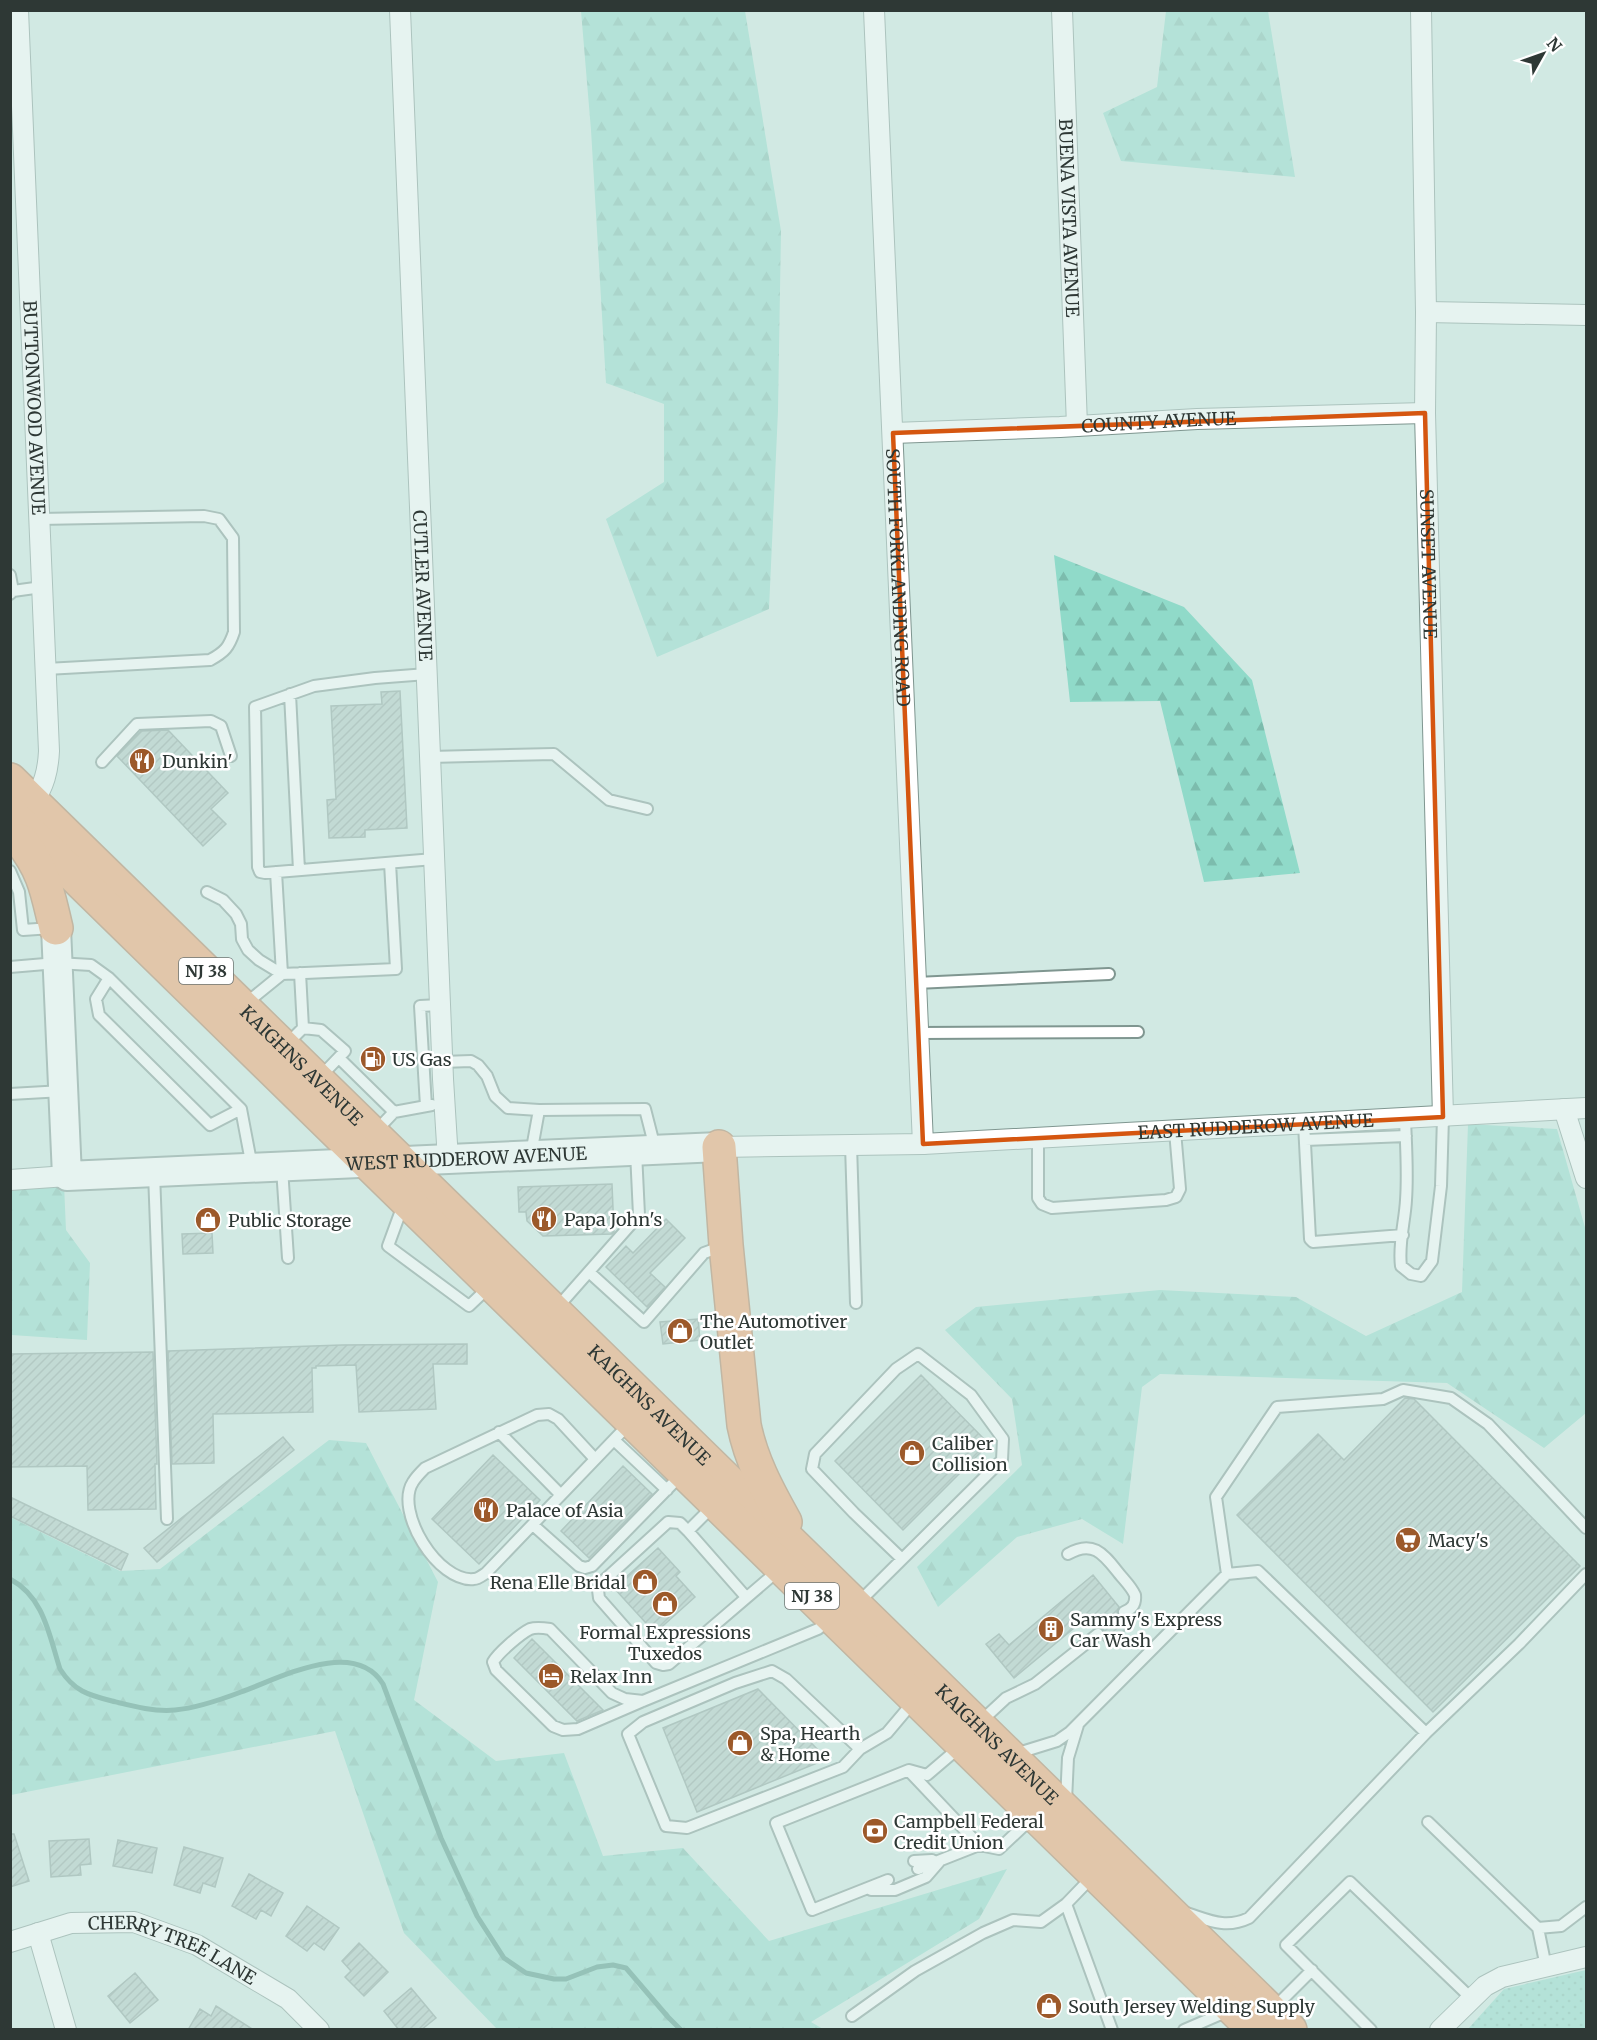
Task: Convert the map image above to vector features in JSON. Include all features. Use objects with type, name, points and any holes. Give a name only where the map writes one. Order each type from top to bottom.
[{"type":"highway","name":"KAIGHNS AVENUE","points":[[18,798],[242,1006],[293,1037],[328,1069],[378,1137],[405,1199],[492,1284],[623,1430],[676,1481],[716,1503],[792,1560]]},
{"type":"highway","name":"KAIGHNS AVENUE","points":[[18,798],[378,1137],[554,1311],[792,1560],[970,1734],[1051,1812],[1164,1907],[1263,2020]]},
{"type":"highway","points":[[10,827],[32,856],[43,877],[56,928]]},
{"type":"highway","points":[[719,1148],[726,1245],[748,1442],[792,1560]]},
{"type":"highway","name":"KAIGHNS AVENUE","points":[[844,1611],[916,1699],[970,1734],[1009,1755],[1095,1873],[1263,2020]]},
{"type":"street","name":"BUTTONWOOD AVENUE","points":[[18,10],[48,764],[43,785],[18,798]]},
{"type":"street","name":"CUTLER AVENUE","points":[[400,10],[442,1062],[435,1105],[448,1160]]},
{"type":"street","name":"SOUTH FORKLANDING ROAD","points":[[874,10],[924,1144]]},
{"type":"street","name":"BUENA VISTA AVENUE","points":[[1062,10],[1077,426]]},
{"type":"street","name":"SUNSET AVENUE","points":[[1421,10],[1426,312],[1425,413],[1443,1117]]},
{"type":"street","points":[[1426,312],[1587,315]]},
{"type":"street","name":"COUNTY AVENUE","points":[[892,433],[1197,419],[1425,413]]},
{"type":"street","points":[[56,928],[67,1176]]},
{"type":"street","name":"EAST RUDDEROW AVENUE","points":[[924,1144],[1175,1131],[1304,1132],[1406,1127],[1443,1117],[1587,1108]]},
{"type":"street","points":[[1564,1110],[1587,1178]]},
{"type":"street","name":"WEST RUDDEROW AVENUE","points":[[10,1180],[282,1168],[378,1137]]},
{"type":"street","name":"WEST RUDDEROW AVENUE","points":[[402,1163],[719,1148],[924,1144]]},
{"type":"street","name":"CHERRY TREE LANE","points":[[10,1942],[71,1923],[134,1922],[197,1946],[288,1999],[319,2030]]},
{"type":"street","points":[[38,1934],[66,2030]]},
{"type":"street","points":[[1440,2030],[1485,1986],[1502,1977],[1587,1957]]},
{"type":"lane","points":[[39,519],[204,516],[219,519],[233,538],[234,632],[230,646],[225,652],[210,660],[46,669]]},
{"type":"lane","points":[[10,575],[12,592],[42,587]]},
{"type":"lane","points":[[427,674],[314,686],[255,707],[258,867],[260,872],[265,873],[434,859]]},
{"type":"lane","points":[[290,694],[299,870]]},
{"type":"lane","points":[[102,762],[138,724],[211,721],[221,726],[231,756]]},
{"type":"lane","points":[[430,757],[554,753],[609,800],[647,809]]},
{"type":"lane","points":[[207,892],[223,900],[236,914],[241,924],[242,939],[248,950],[259,960],[282,974],[396,969],[390,863]]},
{"type":"lane","points":[[10,872],[19,892],[23,930],[56,928]]},
{"type":"lane","points":[[276,872],[282,974]]},
{"type":"lane","points":[[10,967],[57,963],[90,965],[109,978],[241,1109],[253,1168]]},
{"type":"lane","points":[[293,1037],[300,973]]},
{"type":"lane","points":[[242,1006],[282,974]]},
{"type":"lane","points":[[916,983],[1109,974]]},
{"type":"lane","points":[[109,978],[96,999],[99,1015],[210,1125],[241,1109]]},
{"type":"lane","points":[[378,1137],[435,1105],[420,1006],[440,1005]]},
{"type":"lane","points":[[919,1033],[1138,1032]]},
{"type":"lane","points":[[442,1062],[471,1061],[478,1065],[487,1076],[495,1096],[508,1108],[645,1109],[646,1151],[639,1215],[554,1311]]},
{"type":"lane","points":[[10,1095],[63,1091]]},
{"type":"lane","points":[[530,1157],[538,1110]]},
{"type":"lane","points":[[1406,1127],[1408,1168],[1403,1235],[1399,1253],[1401,1266],[1411,1274],[1421,1276],[1432,1261],[1441,1186],[1443,1117]]},
{"type":"lane","points":[[1038,1138],[1038,1198],[1042,1204],[1052,1208],[1166,1200],[1176,1197],[1180,1189],[1175,1131]]},
{"type":"lane","points":[[1304,1132],[1310,1239],[1313,1242],[1403,1235]]},
{"type":"lane","points":[[851,1145],[856,1303]]},
{"type":"lane","points":[[282,1168],[288,1258]]},
{"type":"lane","points":[[154,1173],[167,1519]]},
{"type":"lane","points":[[405,1199],[388,1245],[469,1306],[492,1284]]},
{"type":"lane","points":[[589,1272],[644,1322],[704,1253],[726,1245]]},
{"type":"lane","points":[[643,1701],[625,1700],[612,1693],[550,1629],[531,1629],[497,1655],[493,1662],[496,1670],[553,1726],[563,1730],[578,1729],[818,1629],[844,1611],[902,1558],[1002,1460],[1003,1439],[971,1395],[918,1354],[896,1369],[815,1454],[812,1468],[854,1513],[902,1558]]},
{"type":"lane","points":[[1227,1574],[1216,1497],[1277,1407],[1383,1399],[1404,1390],[1451,1398],[1488,1424],[1587,1528]]},
{"type":"lane","points":[[596,1459],[558,1419],[549,1414],[537,1415],[425,1468],[411,1483],[409,1502],[413,1526],[424,1547],[440,1564],[455,1575],[474,1579],[486,1573],[561,1496],[596,1459],[623,1430]]},
{"type":"lane","points":[[499,1432],[561,1496]]},
{"type":"lane","points":[[532,1525],[579,1566],[585,1568],[592,1566],[676,1481]]},
{"type":"lane","points":[[688,1531],[716,1503]]},
{"type":"lane","points":[[746,1597],[681,1523],[668,1522],[600,1584],[598,1590],[599,1598],[656,1663],[663,1665],[669,1664],[792,1560]]},
{"type":"lane","points":[[1068,1554],[1083,1548],[1091,1548],[1106,1556],[1135,1595],[1134,1604],[1124,1612]]},
{"type":"lane","points":[[1009,1755],[1057,1741],[1078,1725],[1227,1574],[1258,1570],[1426,1733]]},
{"type":"lane","points":[[1164,1907],[1225,1925],[1240,1923],[1249,1918],[1426,1733],[1519,1644],[1587,1574]]},
{"type":"lane","points":[[887,1876],[865,1889],[812,1910],[776,1823],[909,1770],[927,1775],[1006,1698],[1035,1684],[1098,1634]]},
{"type":"lane","points":[[860,1749],[786,1679],[772,1671],[735,1683],[643,1722],[628,1734],[666,1826],[687,1828],[843,1767],[860,1749],[887,1733],[916,1699]]},
{"type":"lane","points":[[916,1865],[941,1859],[979,1845],[999,1849],[1051,1812],[1066,1770],[1078,1725]]},
{"type":"lane","points":[[909,1770],[979,1845]]},
{"type":"lane","points":[[1428,1822],[1538,1928],[1546,1967]]},
{"type":"lane","points":[[865,1889],[895,1890],[926,1877],[941,1859]]},
{"type":"lane","points":[[852,2016],[915,1971],[983,1933],[1013,1920],[1041,1922],[1066,1904],[1095,1873]]},
{"type":"lane","points":[[1371,2030],[1286,1945],[1350,1882],[1472,1999]]},
{"type":"lane","points":[[1066,1904],[1112,2030]]},
{"type":"lane","points":[[1538,1928],[1562,1926],[1587,1907]]},
{"type":"lane","points":[[1184,2030],[1263,2020],[1312,1970]]},
{"type":"highlighted area","points":[[1425,413],[1443,1117],[923,1144],[893,433]]},
{"type":"green space","points":[[581,11],[745,11],[781,231],[778,411],[769,609],[657,657],[606,519],[664,482],[664,404],[606,383],[591,130]]},
{"type":"green space","points":[[1166,11],[1268,11],[1295,177],[1121,161],[1103,113],[1157,87]]},
{"type":"green space","points":[[1054,555],[1184,607],[1252,680],[1300,873],[1204,882],[1160,701],[1070,702]]},
{"type":"green space","points":[[1468,1124],[1557,1129],[1586,1231],[1586,1413],[1544,1448],[1447,1383],[1160,1374],[1142,1387],[1123,1544],[1082,1519],[1017,1537],[938,1607],[917,1567],[1022,1465],[1012,1399],[945,1330],[976,1307],[1160,1290],[1296,1297],[1366,1336],[1462,1292]]},
{"type":"green space","points":[[64,1184],[66,1230],[90,1263],[87,1340],[11,1335],[10,1191]]},
{"type":"green space","points":[[329,1440],[366,1443],[438,1582],[414,1700],[496,1761],[564,1753],[603,1856],[683,1848],[769,1941],[1007,1869],[979,1919],[811,2022],[823,2029],[497,2029],[404,1933],[335,1731],[11,1795],[10,1517],[120,1571],[160,1569]]},
{"type":"green space","points":[[1586,1970],[1586,2029],[1468,2029],[1504,1989]]},
{"type":"building","points":[[400,691],[407,828],[365,830],[365,837],[329,838],[327,800],[336,799],[331,706],[382,704],[381,692]]},
{"type":"building","points":[[168,730],[228,793],[211,809],[226,824],[203,846],[117,756],[141,731]]},
{"type":"building","points":[[612,1184],[614,1232],[612,1234],[543,1236],[527,1221],[526,1212],[519,1212],[518,1187]]},
{"type":"building","points":[[666,1219],[685,1238],[650,1273],[665,1287],[647,1307],[606,1267],[626,1246],[633,1253]]},
{"type":"building","points":[[212,1233],[213,1253],[183,1254],[182,1234]]},
{"type":"building","name":"The Automotiver Outlet","points":[[698,1319],[700,1340],[663,1344],[660,1322]]},
{"type":"building","points":[[467,1344],[467,1364],[433,1364],[436,1409],[359,1412],[356,1365],[316,1366],[312,1368],[313,1412],[213,1414],[214,1463],[172,1464],[168,1351],[342,1345]]},
{"type":"building","points":[[153,1352],[157,1464],[155,1464],[156,1509],[88,1510],[87,1466],[10,1467],[10,1354]]},
{"type":"building","name":"Caliber Collision","points":[[921,1375],[989,1444],[903,1530],[835,1461]]},
{"type":"building","name":"Macy's","points":[[1405,1398],[1414,1399],[1580,1566],[1433,1712],[1237,1515],[1318,1434],[1344,1460]]},
{"type":"building","points":[[283,1437],[294,1450],[157,1562],[144,1548]]},
{"type":"building","name":"Palace of Asia","points":[[493,1455],[540,1500],[479,1564],[432,1519]]},
{"type":"building","points":[[623,1466],[652,1494],[589,1558],[561,1531]]},
{"type":"building","points":[[10,1497],[128,1554],[121,1570],[10,1516]]},
{"type":"building","points":[[658,1548],[680,1572],[676,1576],[695,1597],[655,1633],[614,1588]]},
{"type":"building","name":"Sammy's Express Car Wash","points":[[1093,1575],[1119,1607],[1117,1612],[1119,1618],[1129,1618],[1133,1624],[1107,1645],[1103,1640],[1105,1633],[1103,1629],[1093,1628],[1085,1619],[1014,1678],[986,1644],[999,1634],[1009,1645]]},
{"type":"building","name":"Relax Inn","points":[[532,1639],[603,1710],[577,1721],[514,1658]]},
{"type":"building","name":"Spa, Hearth & Home","points":[[758,1689],[827,1759],[697,1812],[663,1728]]},
{"type":"building","points":[[10,1834],[14,1834],[29,1881],[10,1887]]},
{"type":"building","points":[[89,1839],[91,1864],[80,1865],[81,1875],[51,1877],[49,1841]]},
{"type":"building","points":[[118,1840],[157,1848],[152,1873],[113,1866]]},
{"type":"building","points":[[184,1847],[223,1858],[215,1887],[203,1883],[200,1893],[174,1885]]},
{"type":"building","points":[[249,1874],[283,1893],[271,1916],[261,1910],[256,1919],[232,1906]]},
{"type":"building","points":[[307,1906],[339,1928],[324,1950],[314,1943],[307,1951],[286,1936]]},
{"type":"building","points":[[359,1943],[388,1972],[364,1996],[345,1977],[351,1971],[342,1961]]},
{"type":"building","points":[[135,1973],[158,2000],[130,2023],[108,1996]]},
{"type":"building","points":[[411,1988],[436,2018],[421,2030],[399,2030],[384,2011]]},
{"type":"building","points":[[216,2006],[254,2030],[188,2030],[200,2009],[211,2016]]},
{"type":"waterway","points":[[10,1579],[31,1596],[38,1606],[60,1669],[65,1676],[82,1691],[135,1707],[167,1710],[192,1707],[217,1701],[295,1671],[335,1662],[354,1664],[370,1670],[383,1684],[441,1838],[477,1916],[504,1958],[526,1973],[554,1979],[566,1979],[597,1967],[613,1965],[626,1968],[681,2030]]},
{"type":"place","name":"Dunkin'","points":[[142,761]]},
{"type":"place","name":"US Gas","points":[[373,1059]]},
{"type":"place","name":"Papa John's","points":[[544,1219]]},
{"type":"place","name":"Public Storage","points":[[208,1220]]},
{"type":"place","name":"The Automotiver Outlet","points":[[680,1331]]},
{"type":"place","name":"Caliber Collision","points":[[912,1453]]},
{"type":"place","name":"Palace of Asia","points":[[486,1510]]},
{"type":"place","name":"Macy's","points":[[1408,1540]]},
{"type":"place","name":"Rena Elle Bridal","points":[[645,1582]]},
{"type":"place","name":"Formal Expressions Tuxedos","points":[[665,1604]]},
{"type":"place","name":"Sammy's Express Car Wash","points":[[1051,1629]]},
{"type":"place","name":"Relax Inn","points":[[551,1676]]},
{"type":"place","name":"Spa, Hearth & Home","points":[[740,1743]]},
{"type":"place","name":"Campbell Federal Credit Union","points":[[875,1831]]},
{"type":"place","name":"South Jersey Welding Supply","points":[[1049,2006]]}]
